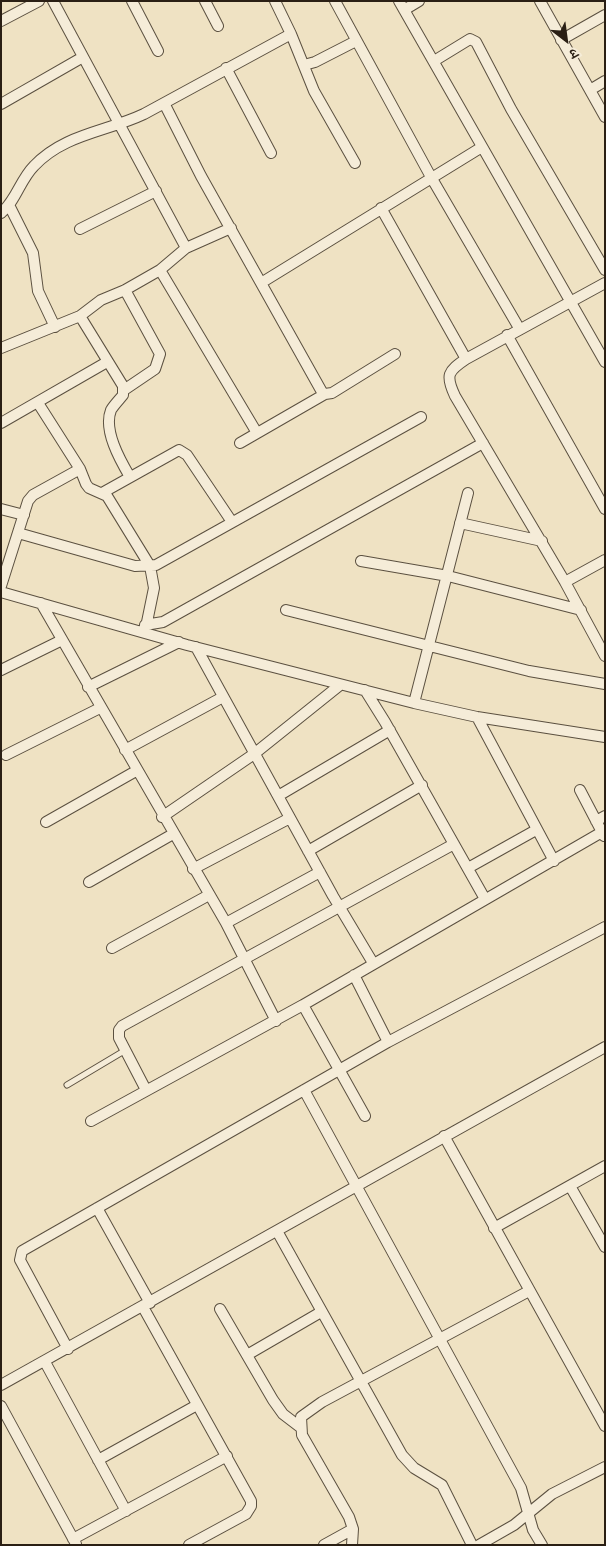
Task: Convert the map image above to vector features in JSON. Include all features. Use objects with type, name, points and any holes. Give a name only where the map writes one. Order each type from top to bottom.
[{"type":"street","points":[[1,21],[39,1]]},
{"type":"street","points":[[132,1],[158,51]]},
{"type":"street","points":[[205,1],[218,26]]},
{"type":"street","points":[[275,1],[321,106],[355,163]]},
{"type":"street","points":[[335,1],[431,177],[519,328]]},
{"type":"street","points":[[419,1],[402,6],[605,362]]},
{"type":"street","points":[[540,1],[605,117]]},
{"type":"street","points":[[57,3],[83,57],[186,248]]},
{"type":"street","points":[[561,40],[605,15]]},
{"type":"street","points":[[1,213],[9,205],[28,172],[49,152],[89,132],[121,125],[291,34]]},
{"type":"street","points":[[434,61],[470,39],[476,42],[511,109],[605,270]]},
{"type":"street","points":[[304,65],[315,62],[356,41]]},
{"type":"street","points":[[1,104],[83,57]]},
{"type":"street","points":[[226,68],[271,152]]},
{"type":"street","points":[[590,90],[605,81]]},
{"type":"street","points":[[164,103],[230,228],[325,394]]},
{"type":"street","points":[[261,283],[380,208],[482,147]]},
{"type":"street","points":[[80,229],[156,191]]},
{"type":"street","points":[[9,205],[34,253],[38,291],[55,327]]},
{"type":"street","points":[[380,208],[466,358]]},
{"type":"street","points":[[1,348],[80,316],[101,300],[125,290],[160,270],[186,248],[230,228]]},
{"type":"street","points":[[160,270],[257,433]]},
{"type":"street","points":[[605,283],[466,358],[449,373],[449,384],[582,610],[605,656]]},
{"type":"street","points":[[125,290],[160,354],[156,369],[124,390],[123,395],[112,407],[109,420],[119,457],[130,477]]},
{"type":"street","points":[[80,316],[124,390]]},
{"type":"street","points":[[507,335],[605,509]]},
{"type":"street","points":[[240,443],[325,394],[332,393],[395,354]]},
{"type":"street","points":[[1,423],[108,362]]},
{"type":"street","points":[[38,403],[80,469],[89,488],[107,496],[150,566],[154,588],[144,628]]},
{"type":"street","points":[[18,533],[135,566],[150,566],[162,562],[421,417]]},
{"type":"street","points":[[144,628],[163,622],[483,443]]},
{"type":"street","points":[[102,493],[179,450],[184,452],[232,522]]},
{"type":"street","points":[[1,586],[28,501],[33,495],[80,469]]},
{"type":"street","points":[[414,703],[468,493]]},
{"type":"street","points":[[1,509],[24,516]]},
{"type":"street","points":[[460,523],[542,541]]},
{"type":"street","points":[[565,582],[605,560]]},
{"type":"street","points":[[361,562],[448,576],[582,610]]},
{"type":"street","points":[[1,592],[144,628],[196,647],[414,703],[477,717],[605,738]]},
{"type":"street","points":[[41,603],[162,817],[226,923],[276,1021]]},
{"type":"street","points":[[286,610],[529,671],[605,684]]},
{"type":"street","points":[[1,670],[62,640]]},
{"type":"street","points":[[88,687],[179,642]]},
{"type":"street","points":[[196,647],[372,964]]},
{"type":"street","points":[[162,817],[254,754],[340,685]]},
{"type":"street","points":[[365,690],[422,785],[485,899]]},
{"type":"street","points":[[124,750],[223,697]]},
{"type":"street","points":[[6,755],[100,708]]},
{"type":"street","points":[[477,717],[554,861]]},
{"type":"street","points":[[278,796],[390,730]]},
{"type":"street","points":[[46,822],[136,771]]},
{"type":"street","points":[[308,851],[422,785]]},
{"type":"street","points":[[91,1121],[276,1021],[485,899],[603,834],[600,818],[580,790]]},
{"type":"street","points":[[194,869],[290,818]]},
{"type":"street","points":[[468,868],[536,830]]},
{"type":"street","points":[[89,882],[173,834]]},
{"type":"street","points":[[146,1090],[124,1052],[118,1035],[122,1026],[454,844]]},
{"type":"street","points":[[226,923],[320,872]]},
{"type":"street","points":[[112,948],[209,895]]},
{"type":"street","points":[[68,1349],[20,1260],[20,1255],[31,1246],[388,1042],[605,927]]},
{"type":"street","points":[[354,975],[388,1042]]},
{"type":"street","points":[[303,1005],[365,1116]]},
{"type":"street","points":[[1,1386],[605,1047]]},
{"type":"street","points":[[304,1090],[521,1488],[533,1530],[542,1545]]},
{"type":"street","points":[[444,1136],[605,1426]]},
{"type":"street","points":[[494,1228],[605,1166]]},
{"type":"street","points":[[570,1186],[605,1247]]},
{"type":"street","points":[[97,1208],[198,1405],[251,1501],[249,1512],[189,1545]]},
{"type":"street","points":[[277,1231],[360,1382],[407,1462],[442,1485],[472,1545]]},
{"type":"street","points":[[352,1545],[352,1528],[346,1512],[302,1435],[300,1427],[301,1417],[310,1409],[529,1290]]},
{"type":"street","points":[[220,1309],[278,1408],[300,1427]]},
{"type":"street","points":[[246,1355],[321,1312]]},
{"type":"street","points":[[45,1362],[126,1511]]},
{"type":"street","points":[[98,1460],[198,1405]]},
{"type":"street","points":[[1,1406],[75,1542],[126,1511],[227,1456]]},
{"type":"street","points":[[479,1545],[514,1525],[552,1494],[605,1467]]},
{"type":"street","points":[[324,1545],[352,1528]]},
{"type":"lane","points":[[67,1085],[124,1052]]}]
